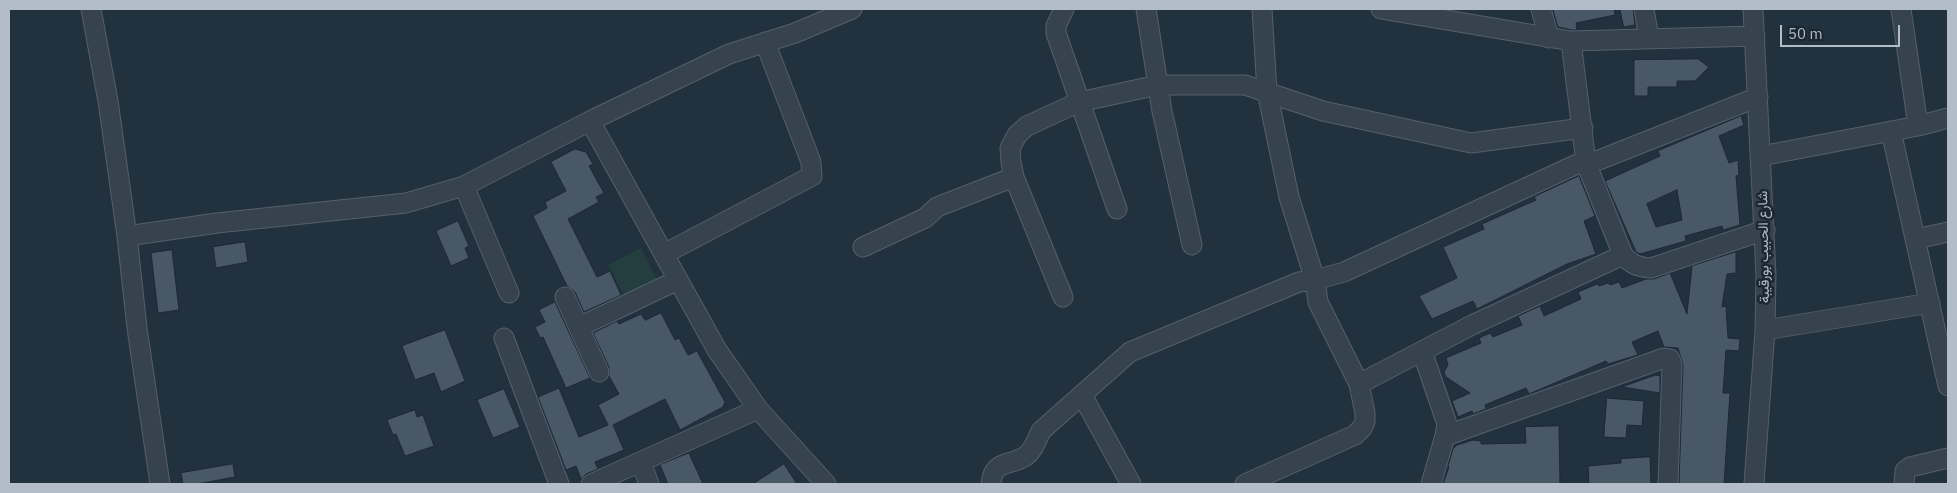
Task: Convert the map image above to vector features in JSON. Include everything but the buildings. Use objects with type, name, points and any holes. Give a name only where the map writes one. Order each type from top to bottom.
[{"type":"street","points":[[91,9],[108,100],[127,236],[137,328],[160,484]]},
{"type":"street","points":[[127,236],[217,223],[406,203],[464,186],[590,121],[730,54],[795,33],[852,9]]},
{"type":"street","points":[[1064,9],[1056,26],[1056,33],[1117,209]]},
{"type":"street","points":[[1146,9],[1162,110],[1192,245]]},
{"type":"street","points":[[1245,484],[1355,435],[1365,422],[1365,413],[1358,384],[1318,302],[1315,280],[1289,197],[1267,91],[1262,9]]},
{"type":"street","points":[[1381,9],[1423,13],[1572,41],[1755,36]]},
{"type":"street","points":[[1541,9],[1549,38]]},
{"type":"street","points":[[1644,9],[1649,38]]},
{"type":"street","name":"شارع الحبيب بورقيبة","points":[[1753,9],[1765,230],[1765,330],[1754,484]]},
{"type":"street","points":[[1901,9],[1918,126]]},
{"type":"street","points":[[1572,41],[1586,163],[1623,255],[1638,267],[1651,268],[1765,230]]},
{"type":"street","points":[[664,254],[812,176],[811,162],[765,42]]},
{"type":"street","points":[[1063,297],[1014,177],[1010,148],[1017,135],[1027,126],[1080,102],[1158,85],[1245,85],[1324,111],[1471,143],[1583,128]]},
{"type":"street","points":[[991,484],[991,478],[996,469],[1004,463],[1026,457],[1034,446],[1041,430],[1130,352],[1299,282],[1315,280],[1344,272],[1575,165],[1599,160],[1758,97]]},
{"type":"street","points":[[1761,156],[1918,126],[1948,118]]},
{"type":"street","points":[[590,121],[717,350],[758,409],[826,484]]},
{"type":"street","points":[[1892,131],[1930,303],[1944,350],[1948,386]]},
{"type":"street","points":[[864,247],[925,218],[937,207],[1014,177]]},
{"type":"street","points":[[464,186],[509,293]]},
{"type":"street","points":[[1916,239],[1948,232]]},
{"type":"street","points":[[1358,384],[1535,295],[1623,255]]},
{"type":"street","points":[[579,327],[678,280]]},
{"type":"street","points":[[566,297],[599,372]]},
{"type":"street","points":[[1765,330],[1930,303]]},
{"type":"street","points":[[504,338],[559,484]]},
{"type":"street","points":[[1422,351],[1445,416],[1446,436],[1431,484]]},
{"type":"street","points":[[1446,436],[1658,358],[1670,359],[1672,373],[1668,484]]},
{"type":"street","points":[[1082,395],[1131,484]]},
{"type":"street","points":[[591,484],[758,409]]},
{"type":"street","points":[[1904,484],[1905,471],[1910,467],[1948,458]]},
{"type":"street","points":[[641,462],[649,484]]},
{"type":"green space","points":[[641,248],[657,280],[625,297],[608,265]]}]
